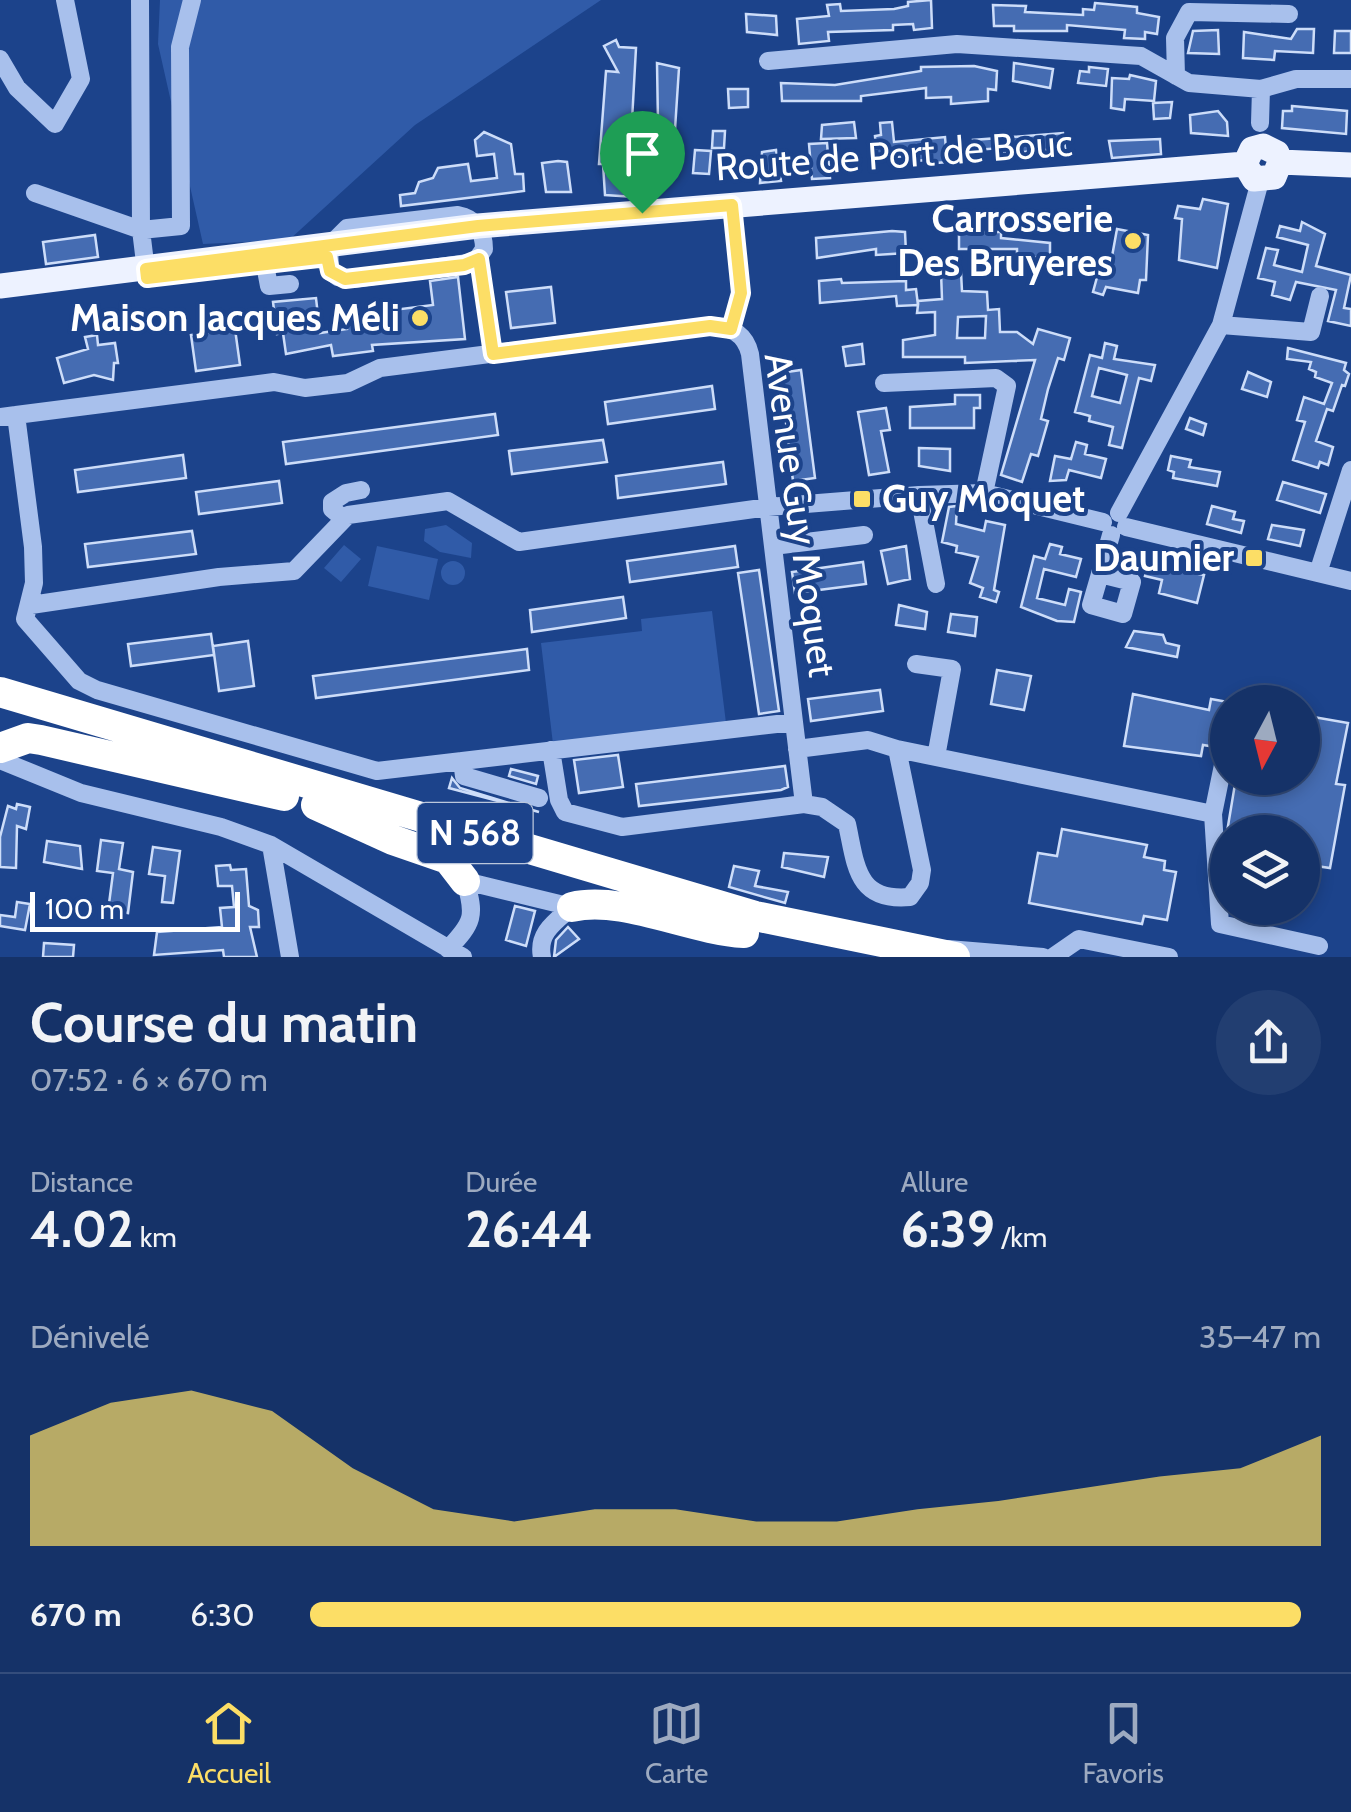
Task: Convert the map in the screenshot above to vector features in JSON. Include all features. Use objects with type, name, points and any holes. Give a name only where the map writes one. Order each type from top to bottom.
[{"type":"highway","name":"N 568","points":[[0,692],[755,916],[954,957]]},
{"type":"highway","name":"N 568","points":[[0,711],[744,933],[851,957]]},
{"type":"highway","points":[[0,748],[28,738],[41,740],[284,796]]},
{"type":"highway","points":[[316,806],[448,859],[465,881]]},
{"type":"highway","points":[[572,907],[593,902],[714,931],[744,933]]},
{"type":"main road","name":"Route de Port de Bouc","points":[[0,286],[146,274],[328,252],[480,242],[550,224],[1261,155],[1351,166]]},
{"type":"main road","name":"Route de Port de Bouc","points":[[0,300],[146,274]]},
{"type":"street","points":[[0,59],[18,88],[55,124],[82,79],[65,0]]},
{"type":"street","points":[[140,0],[140,230],[146,274]]},
{"type":"street","points":[[35,194],[140,230],[176,229],[183,223],[180,47],[192,0]]},
{"type":"street","points":[[1176,76],[1175,38],[1190,12],[1205,8],[1289,14]]},
{"type":"street","points":[[768,62],[957,44],[1141,56],[1189,83],[1262,90],[1296,79],[1351,79]]},
{"type":"street","points":[[1100,574],[1115,524],[1220,325],[1261,155],[1262,90]]},
{"type":"street","points":[[731,329],[741,293],[732,205]]},
{"type":"street","points":[[480,242],[493,354]]},
{"type":"street","points":[[264,259],[268,286],[290,284]]},
{"type":"street","points":[[1220,325],[1311,332],[1320,296]]},
{"type":"street","name":"Avenue Guy Moquet","points":[[794,722],[378,770],[97,690],[79,681],[25,620],[31,605],[32,547],[8,416],[274,382],[305,388],[348,383],[380,368],[710,326],[731,329],[748,348],[773,546],[804,804]]},
{"type":"street","points":[[884,384],[996,378],[1007,386],[984,494]]},
{"type":"street","points":[[1318,573],[1351,470]]},
{"type":"street","points":[[344,518],[332,509],[332,502],[346,492],[361,490]]},
{"type":"street","points":[[31,605],[219,577],[294,572],[353,512],[454,502],[506,539],[520,542],[768,508],[919,495],[984,494],[1351,581]]},
{"type":"street","points":[[919,495],[936,584]]},
{"type":"street","points":[[773,546],[864,535]]},
{"type":"street","points":[[916,664],[952,670],[936,758]]},
{"type":"street","points":[[797,749],[868,740],[897,750],[1213,814]]},
{"type":"street","points":[[550,750],[558,800],[565,812],[622,827],[804,804],[822,807],[847,824],[858,874],[872,892],[910,897],[920,884],[922,870],[897,750]]},
{"type":"street","points":[[0,760],[80,793],[222,827],[271,845],[456,953],[474,906],[465,881]]},
{"type":"street","points":[[462,761],[464,776],[539,798]]},
{"type":"street","points":[[1217,795],[1213,814],[1220,924],[1320,946]]},
{"type":"street","points":[[271,845],[290,957]]},
{"type":"street","points":[[465,881],[572,907]]},
{"type":"street","points":[[542,957],[540,945],[548,928],[572,907]]},
{"type":"street","points":[[1058,954],[1080,939],[1169,957]]},
{"type":"street","points":[[878,942],[1043,957]]},
{"type":"shaded area","points":[[160,0],[601,0],[415,125],[289,240],[203,244],[158,44]]},
{"type":"shaded area","points":[[446,525],[472,543],[471,558],[440,552],[424,541],[425,529]]},
{"type":"shaded area","points":[[344,545],[361,559],[341,582],[324,568]]},
{"type":"shaded area","points":[[377,546],[438,559],[429,600],[368,586]]},
{"type":"shaded area","points":[[453,561],[465,573],[453,585],[441,573]]},
{"type":"shaded area","points":[[712,611],[726,723],[553,744],[541,643],[642,631],[641,619]]},
{"type":"building","points":[[931,0],[932,28],[914,30],[913,24],[893,25],[893,30],[828,32],[829,41],[799,44],[797,19],[829,16],[827,5],[840,4],[841,11],[894,9],[908,6],[908,2]]},
{"type":"building","points":[[1095,3],[1137,7],[1137,13],[1159,17],[1157,34],[1145,32],[1145,39],[1124,38],[1125,30],[1067,25],[1067,31],[1014,31],[1014,26],[994,26],[993,5],[1026,6],[1025,12],[1083,15],[1083,9],[1094,10]]},
{"type":"building","points":[[746,14],[776,16],[777,35],[747,32]]},
{"type":"building","points":[[1297,29],[1314,29],[1313,53],[1275,51],[1274,60],[1243,58],[1244,32],[1291,39]]},
{"type":"building","points":[[1218,30],[1219,54],[1188,53],[1193,31]]},
{"type":"building","points":[[1335,31],[1351,31],[1351,53],[1334,53]]},
{"type":"building","points":[[616,40],[619,47],[636,48],[632,121],[658,123],[657,63],[679,68],[672,175],[637,173],[635,197],[605,195],[603,164],[599,164],[606,71],[618,72],[604,46]]},
{"type":"building","points":[[1014,63],[1053,69],[1050,88],[1013,81]]},
{"type":"building","points":[[974,66],[997,71],[996,90],[988,89],[988,101],[951,104],[951,97],[926,98],[926,88],[861,96],[861,101],[782,101],[781,83],[835,85],[921,71],[921,67]]},
{"type":"building","points":[[1089,67],[1108,69],[1106,86],[1078,83],[1080,71],[1089,72]]},
{"type":"building","points":[[1130,75],[1156,81],[1154,101],[1125,99],[1124,110],[1111,108],[1112,78],[1129,79]]},
{"type":"building","points":[[728,89],[748,89],[748,107],[729,108]]},
{"type":"building","points":[[1172,102],[1170,118],[1154,119],[1153,103]]},
{"type":"building","points":[[1292,106],[1347,111],[1346,134],[1282,128],[1283,111],[1292,111]]},
{"type":"building","points":[[1218,111],[1227,122],[1228,136],[1191,133],[1190,115]]},
{"type":"building","points":[[854,122],[856,138],[821,139],[822,125]]},
{"type":"building","points":[[892,122],[894,142],[945,137],[947,162],[925,164],[925,160],[917,161],[916,155],[877,159],[875,136],[881,135],[880,123]]},
{"type":"building","points":[[713,131],[725,131],[724,148],[712,148]]},
{"type":"building","points":[[484,132],[511,144],[515,174],[523,174],[524,191],[401,206],[400,195],[415,193],[419,182],[433,178],[438,168],[468,164],[471,181],[497,178],[494,154],[477,156],[475,140]]},
{"type":"building","points":[[1063,133],[1065,148],[1002,154],[1002,148],[974,150],[973,140]]},
{"type":"building","points":[[1160,139],[1161,154],[1112,158],[1109,141]]},
{"type":"building","points":[[827,143],[830,178],[812,179],[809,144]]},
{"type":"building","points":[[695,150],[711,151],[709,174],[693,173]]},
{"type":"building","points":[[776,150],[781,181],[760,183],[762,152]]},
{"type":"building","points":[[567,162],[571,192],[546,192],[542,163]]},
{"type":"building","points":[[1203,199],[1228,204],[1217,268],[1179,260],[1182,219],[1175,218],[1178,206],[1200,209]]},
{"type":"building","points":[[1302,222],[1325,234],[1316,266],[1351,275],[1344,308],[1351,309],[1351,326],[1328,321],[1336,290],[1296,282],[1290,300],[1272,295],[1275,282],[1258,278],[1266,248],[1278,250],[1274,265],[1302,272],[1308,245],[1277,237],[1280,226],[1300,231]]},
{"type":"building","points":[[1117,229],[1148,235],[1146,280],[1140,280],[1138,293],[1106,287],[1103,295],[1093,292],[1099,270],[1109,273]]},
{"type":"building","points":[[905,232],[906,253],[876,255],[876,249],[817,258],[816,238]]},
{"type":"building","points":[[959,232],[1001,232],[1001,238],[1050,243],[1050,258],[1017,257],[1017,249],[959,249]]},
{"type":"building","points":[[95,235],[98,257],[46,264],[43,242]]},
{"type":"building","points":[[941,272],[961,272],[962,291],[987,292],[988,310],[999,309],[1000,332],[1017,332],[1033,344],[1038,329],[1070,338],[1064,360],[1058,358],[1048,389],[1041,419],[1048,421],[1038,456],[1031,454],[1022,482],[1001,475],[1035,360],[965,363],[965,357],[903,357],[903,340],[935,335],[935,312],[917,313],[918,301],[942,299]],"holes":[[[986,316],[985,338],[957,338],[958,317]]]},
{"type":"building","points":[[458,277],[465,339],[372,345],[373,351],[333,356],[331,345],[286,354],[283,333],[277,334],[273,302],[316,298],[320,333],[347,329],[346,316],[433,305],[430,281]]},
{"type":"building","points":[[819,281],[906,281],[906,290],[916,289],[918,305],[897,306],[896,296],[820,303]]},
{"type":"building","points":[[551,287],[555,323],[511,328],[506,292]]},
{"type":"building","points":[[235,329],[240,365],[196,371],[191,335]]},
{"type":"building","points":[[97,335],[98,345],[115,343],[118,363],[114,363],[113,380],[94,375],[64,383],[57,358],[88,349],[85,337]]},
{"type":"building","points":[[1105,343],[1117,346],[1114,359],[1155,365],[1151,381],[1139,378],[1122,448],[1109,445],[1113,427],[1089,421],[1090,416],[1075,412],[1090,355],[1102,358]],"holes":[[[1099,368],[1127,375],[1120,403],[1092,396]]]},
{"type":"building","points":[[862,344],[864,364],[846,366],[843,347]]},
{"type":"building","points":[[1288,348],[1346,363],[1344,370],[1349,374],[1333,411],[1327,409],[1316,441],[1333,447],[1328,465],[1320,462],[1318,468],[1293,460],[1305,422],[1297,420],[1304,397],[1324,404],[1332,383],[1315,377],[1316,372],[1309,369],[1311,362],[1287,359]]},
{"type":"building","points":[[801,370],[815,478],[793,481],[780,373]]},
{"type":"building","points":[[1248,372],[1271,382],[1267,397],[1242,389]]},
{"type":"building","points":[[712,386],[715,409],[608,424],[605,402]]},
{"type":"building","points":[[955,395],[980,395],[980,408],[974,408],[974,428],[910,428],[910,407],[955,404]]},
{"type":"building","points":[[886,408],[890,430],[881,431],[889,472],[869,475],[858,412]]},
{"type":"building","points":[[495,414],[498,435],[286,464],[283,442]]},
{"type":"building","points":[[1190,418],[1206,424],[1203,435],[1186,429]]},
{"type":"building","points":[[603,440],[607,462],[512,474],[509,451]]},
{"type":"building","points":[[1076,442],[1087,445],[1085,454],[1106,459],[1101,478],[1069,470],[1066,480],[1050,481],[1055,456],[1071,459]]},
{"type":"building","points":[[919,448],[950,449],[950,471],[919,466]]},
{"type":"building","points":[[183,455],[186,478],[78,492],[75,470]]},
{"type":"building","points":[[1171,456],[1191,460],[1189,467],[1220,472],[1217,486],[1173,478],[1174,472],[1168,470]]},
{"type":"building","points":[[723,462],[726,484],[618,498],[616,476]]},
{"type":"building","points":[[279,481],[282,503],[199,514],[196,492]]},
{"type":"building","points":[[1283,482],[1326,494],[1320,513],[1277,500]]},
{"type":"building","points":[[957,506],[956,524],[984,531],[986,521],[1005,525],[994,590],[999,592],[996,602],[980,597],[983,588],[970,583],[978,557],[956,552],[957,546],[942,542],[949,507]]},
{"type":"building","points":[[1212,506],[1235,512],[1233,519],[1244,521],[1241,533],[1207,524]]},
{"type":"building","points":[[1272,525],[1304,530],[1300,546],[1268,539]]},
{"type":"building","points":[[192,531],[196,554],[88,567],[85,544]]},
{"type":"building","points":[[1050,544],[1062,547],[1060,554],[1081,559],[1076,577],[1044,569],[1037,598],[1065,605],[1069,589],[1081,592],[1074,622],[1057,621],[1021,607],[1034,556],[1045,559]]},
{"type":"building","points":[[735,546],[738,567],[630,582],[627,561]]},
{"type":"building","points":[[906,546],[910,579],[888,584],[881,551]]},
{"type":"building","points":[[863,562],[866,584],[795,593],[792,572]]},
{"type":"building","points":[[1148,564],[1204,575],[1197,603],[1159,593],[1162,580],[1145,576]]},
{"type":"building","points":[[759,570],[779,711],[759,714],[738,573]]},
{"type":"building","points":[[623,597],[626,618],[532,632],[530,610]]},
{"type":"building","points":[[899,605],[927,612],[925,629],[896,625]]},
{"type":"building","points":[[951,614],[977,617],[975,636],[948,632]]},
{"type":"building","points":[[1134,631],[1163,635],[1166,643],[1179,646],[1177,657],[1126,647]]},
{"type":"building","points":[[211,634],[214,655],[131,666],[128,644]]},
{"type":"building","points":[[248,641],[254,686],[219,691],[213,646]]},
{"type":"building","points":[[527,649],[529,670],[316,698],[313,676]]},
{"type":"building","points":[[997,670],[1031,676],[1024,710],[991,704]]},
{"type":"building","points":[[880,690],[883,711],[811,721],[808,699]]},
{"type":"building","points":[[1133,694],[1209,710],[1210,704],[1210,746],[1203,745],[1201,756],[1124,746]]},
{"type":"building","points":[[1320,718],[1348,723],[1336,784],[1345,785],[1330,868],[1320,867],[1320,815],[1230,815],[1233,795],[1320,795]]},
{"type":"building","points":[[618,755],[623,787],[579,793],[574,760]]},
{"type":"building","points":[[785,766],[788,787],[781,790],[639,806],[636,784]]},
{"type":"building","points":[[511,769],[538,776],[536,784],[509,776]]},
{"type":"building","points":[[452,778],[460,788],[539,812],[449,788]]},
{"type":"building","points":[[17,804],[30,807],[26,829],[17,826],[16,868],[0,867],[0,837],[8,806],[16,809]]},
{"type":"building","points":[[1062,829],[1147,845],[1144,857],[1165,861],[1164,870],[1176,872],[1167,920],[1144,916],[1142,924],[1029,903],[1038,853],[1057,856]]},
{"type":"building","points":[[101,840],[123,843],[119,869],[133,872],[128,913],[121,912],[120,921],[107,919],[113,873],[97,871]]},
{"type":"building","points":[[47,841],[80,846],[82,869],[44,862]]},
{"type":"building","points":[[153,847],[180,851],[173,903],[162,902],[165,876],[149,874]]},
{"type":"building","points":[[784,853],[828,857],[824,877],[782,867]]},
{"type":"building","points":[[230,865],[231,870],[246,869],[249,906],[258,910],[259,927],[250,927],[257,957],[224,957],[223,950],[154,955],[157,932],[222,927],[220,908],[234,907],[232,886],[218,886],[216,866]]},
{"type":"building","points":[[734,866],[759,871],[755,886],[788,892],[785,903],[729,887]]},
{"type":"building","points":[[17,902],[30,904],[25,930],[0,926],[0,915],[15,917]]},
{"type":"building","points":[[515,906],[535,911],[526,946],[506,940]]},
{"type":"building","points":[[568,927],[579,939],[554,957],[556,940]]},
{"type":"building","points":[[44,943],[74,945],[73,957],[43,957]]},
{"type":"place","name":"Carrosserie Des Bruyeres","points":[[1133,241]]},
{"type":"place","name":"Maison Jacques Méli","points":[[420,318]]},
{"type":"place","name":"Guy Moquet","points":[[862,499]]},
{"type":"place","name":"Daumier","points":[[1254,558]]},
{"type":"route","points":[[732,205],[741,293],[738,317],[731,329],[710,326],[493,354],[479,259],[464,265],[345,279],[330,271],[327,257],[147,278],[146,269],[478,226],[550,224],[642,213],[732,205]]}]
